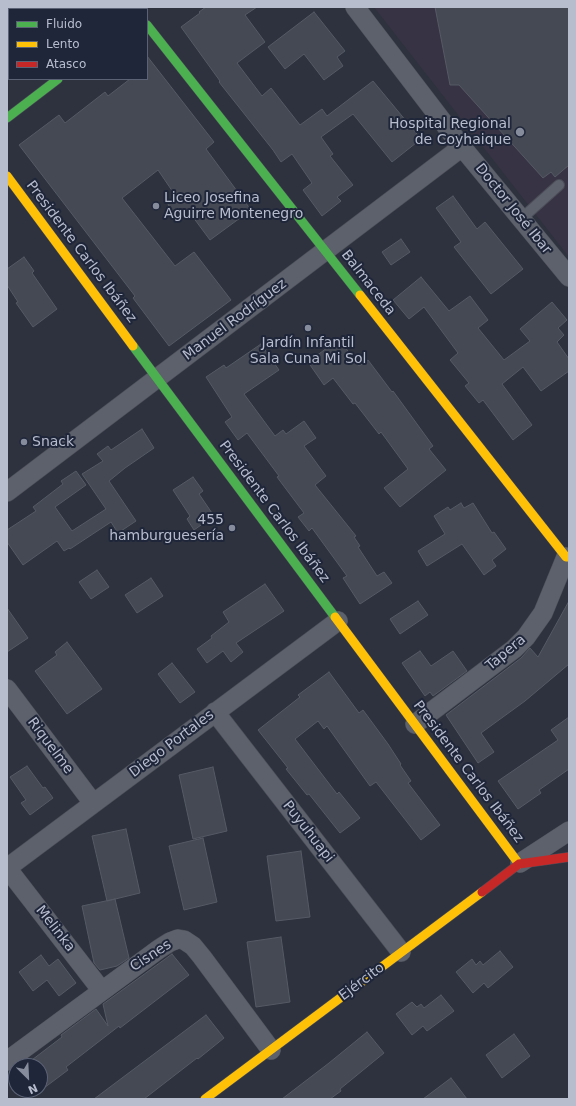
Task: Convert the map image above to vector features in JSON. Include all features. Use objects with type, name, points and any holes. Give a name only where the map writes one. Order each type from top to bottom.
[{"type":"street","name":"Doctor José Ibar","points":[[355,7],[462,147],[569,277]]},
{"type":"street","name":"Balmaceda","points":[[148,26],[567,557]]},
{"type":"street","points":[[7,118],[57,80]]},
{"type":"street","name":"Manuel Rodríguez","points":[[7,492],[462,147]]},
{"type":"street","name":"Presidente Carlos Ibáñez","points":[[7,176],[519,864]]},
{"type":"street","name":"Tapera","points":[[415,724],[514,649],[526,637],[536,625],[543,613],[567,557]]},
{"type":"street","name":"Diego Portales","points":[[7,868],[338,621]]},
{"type":"street","name":"Riquelme","points":[[7,689],[93,803]]},
{"type":"street","name":"Puyuhuapi","points":[[215,712],[401,952]]},
{"type":"street","name":"Ejército","points":[[205,1099],[519,864],[569,831]]},
{"type":"street","name":"Ejército","points":[[519,864],[569,857]]},
{"type":"street","name":"Melinka","points":[[7,868],[102,990]]},
{"type":"street","name":"Cisnes","points":[[7,1061],[159,948],[170,942],[184,940],[193,946],[202,956],[271,1050]]},
{"type":"lane","points":[[521,219],[559,185]]},
{"type":"shaded area","name":"Hospital Regional de Coyhaique","points":[[374,7],[569,7],[569,257]]},
{"type":"building","points":[[206,7],[257,7],[245,15],[265,42],[237,63],[262,96],[271,88],[300,125],[322,109],[327,116],[373,81],[421,139],[392,162],[353,114],[321,137],[333,154],[330,156],[353,185],[337,197],[341,201],[322,216],[303,190],[312,183],[292,154],[281,162],[219,82],[220,81],[181,27]]},
{"type":"building","name":"Hospital Regional de Coyhaique","points":[[435,7],[569,7],[569,165],[555,177],[551,172],[543,178],[459,85],[450,85]]},
{"type":"building","points":[[314,12],[345,51],[337,57],[343,66],[324,80],[304,54],[285,69],[268,47]]},
{"type":"building","points":[[148,57],[214,142],[206,149],[251,210],[210,240],[187,209],[178,216],[167,207],[169,206],[168,204],[177,198],[158,170],[122,198],[175,266],[194,252],[231,300],[169,346],[133,298],[135,296],[19,145],[59,115],[65,123],[105,92],[108,96],[129,80],[148,80]]},
{"type":"building","points":[[453,196],[477,229],[485,222],[523,269],[491,294],[454,247],[461,242],[436,208]]},
{"type":"building","points":[[401,239],[410,252],[391,265],[382,252]]},
{"type":"building","points":[[24,257],[34,271],[32,273],[57,309],[33,327],[16,303],[18,302],[7,285],[7,269]]},
{"type":"building","points":[[421,277],[449,311],[470,296],[488,320],[478,328],[504,360],[530,341],[520,329],[552,302],[567,320],[558,328],[564,335],[557,342],[569,359],[569,371],[541,391],[523,367],[502,384],[532,425],[513,440],[483,400],[479,403],[465,386],[469,383],[450,360],[458,353],[424,307],[409,319],[393,300]]},
{"type":"building","points":[[339,339],[359,366],[368,360],[392,392],[393,391],[433,446],[429,449],[446,470],[400,507],[384,488],[408,469],[381,432],[379,434],[333,378],[324,385],[308,362]]},
{"type":"building","points":[[261,344],[279,370],[244,394],[275,436],[283,430],[286,434],[304,421],[316,438],[304,446],[326,476],[315,485],[356,536],[354,537],[360,546],[358,547],[377,576],[384,572],[392,583],[360,604],[343,578],[347,576],[312,528],[309,531],[298,517],[304,513],[277,477],[279,476],[247,433],[238,440],[225,422],[232,417],[206,377],[224,365],[226,368]]},
{"type":"building","points":[[142,429],[154,448],[109,481],[136,521],[118,533],[111,522],[70,549],[69,548],[64,551],[57,541],[23,565],[7,542],[7,530],[36,511],[33,507],[63,484],[61,481],[76,471],[86,485],[55,507],[72,531],[106,509],[82,474],[103,461],[97,454],[108,446],[111,450]]},
{"type":"building","points":[[193,477],[203,491],[199,494],[214,516],[194,530],[187,519],[190,516],[173,490]]},
{"type":"building","points":[[461,503],[464,508],[473,503],[492,533],[494,532],[506,549],[492,560],[496,566],[484,575],[462,544],[427,566],[418,551],[445,534],[434,516],[448,507],[450,510]]},
{"type":"building","points":[[97,570],[109,587],[91,599],[79,582]]},
{"type":"building","points":[[151,578],[163,596],[137,613],[125,595]]},
{"type":"building","points":[[265,584],[284,611],[236,643],[243,652],[231,662],[223,651],[207,663],[197,649],[212,638],[211,636],[229,622],[223,612]]},
{"type":"building","points":[[418,601],[428,615],[400,634],[390,619]]},
{"type":"building","points":[[569,601],[569,664],[525,701],[481,733],[494,752],[478,763],[446,715],[521,658],[530,648],[538,657]]},
{"type":"building","points":[[7,608],[28,638],[7,652]]},
{"type":"building","points":[[67,642],[102,689],[67,714],[35,671],[57,655],[55,652]]},
{"type":"building","points":[[420,651],[431,666],[453,651],[467,671],[433,696],[430,692],[425,696],[402,663]]},
{"type":"building","points":[[172,663],[195,692],[180,703],[158,674]]},
{"type":"building","points":[[329,672],[359,713],[363,710],[388,744],[411,781],[408,783],[440,825],[421,840],[376,782],[370,786],[327,726],[324,729],[318,721],[295,739],[337,794],[339,792],[360,818],[340,833],[309,794],[307,795],[286,769],[288,768],[258,730],[300,697],[298,695]]},
{"type":"building","points":[[569,717],[569,769],[539,790],[541,793],[518,809],[498,781],[558,740],[551,730]]},
{"type":"building","points":[[27,766],[43,788],[45,787],[53,798],[30,815],[21,803],[26,800],[10,777]]},
{"type":"building","points":[[213,767],[227,831],[193,839],[179,775]]},
{"type":"building","points":[[126,829],[140,893],[107,901],[92,836]]},
{"type":"building","points":[[203,838],[217,902],[184,910],[169,846]]},
{"type":"building","points":[[301,851],[310,917],[276,921],[267,856]]},
{"type":"building","points":[[115,899],[129,958],[117,966],[100,970],[94,963],[82,906]]},
{"type":"building","points":[[281,937],[290,1002],[256,1007],[247,942]]},
{"type":"building","points":[[500,951],[513,967],[488,988],[484,983],[473,993],[456,972],[472,959],[476,965],[480,961],[483,965]]},
{"type":"building","points":[[172,954],[189,975],[66,1067],[68,1070],[48,1085],[48,1058],[34,1058],[62,1037],[61,1035],[96,1009],[108,1026],[103,1004]]},
{"type":"building","points":[[41,955],[49,966],[58,959],[76,983],[59,996],[47,980],[33,991],[19,972]]},
{"type":"building","points":[[441,995],[454,1011],[427,1031],[423,1026],[412,1035],[396,1014],[412,1002],[417,1007],[421,1004],[424,1008]]},
{"type":"building","points":[[206,1015],[224,1038],[198,1059],[197,1058],[144,1099],[94,1099]]},
{"type":"building","points":[[367,1032],[384,1053],[340,1089],[341,1091],[330,1099],[282,1099],[329,1063]]},
{"type":"building","points":[[514,1034],[530,1056],[502,1078],[486,1055]]},
{"type":"building","points":[[451,1078],[467,1099],[423,1099]]},
{"type":"traffic: fast","points":[[148,26],[360,295]]},
{"type":"traffic: fast","points":[[7,118],[57,80]]},
{"type":"traffic: fast","points":[[133,346],[335,617]]},
{"type":"traffic: slow","points":[[7,176],[133,346]]},
{"type":"traffic: slow","points":[[360,295],[566,557],[569,557]]},
{"type":"traffic: slow","points":[[335,617],[519,864]]},
{"type":"traffic: slow","points":[[205,1099],[482,892]]},
{"type":"traffic: jam","points":[[482,892],[519,864],[569,857]]},
{"type":"place","name":"Hospital Regional de Coyhaique","points":[[520,132]]},
{"type":"place","name":"Liceo Josefina Aguirre Montenegro","points":[[156,206]]},
{"type":"place","name":"Jardín Infantil Sala Cuna Mi Sol","points":[[308,328]]},
{"type":"place","name":"Snack","points":[[24,442]]},
{"type":"place","name":"455 hamburguesería","points":[[232,528]]}]
